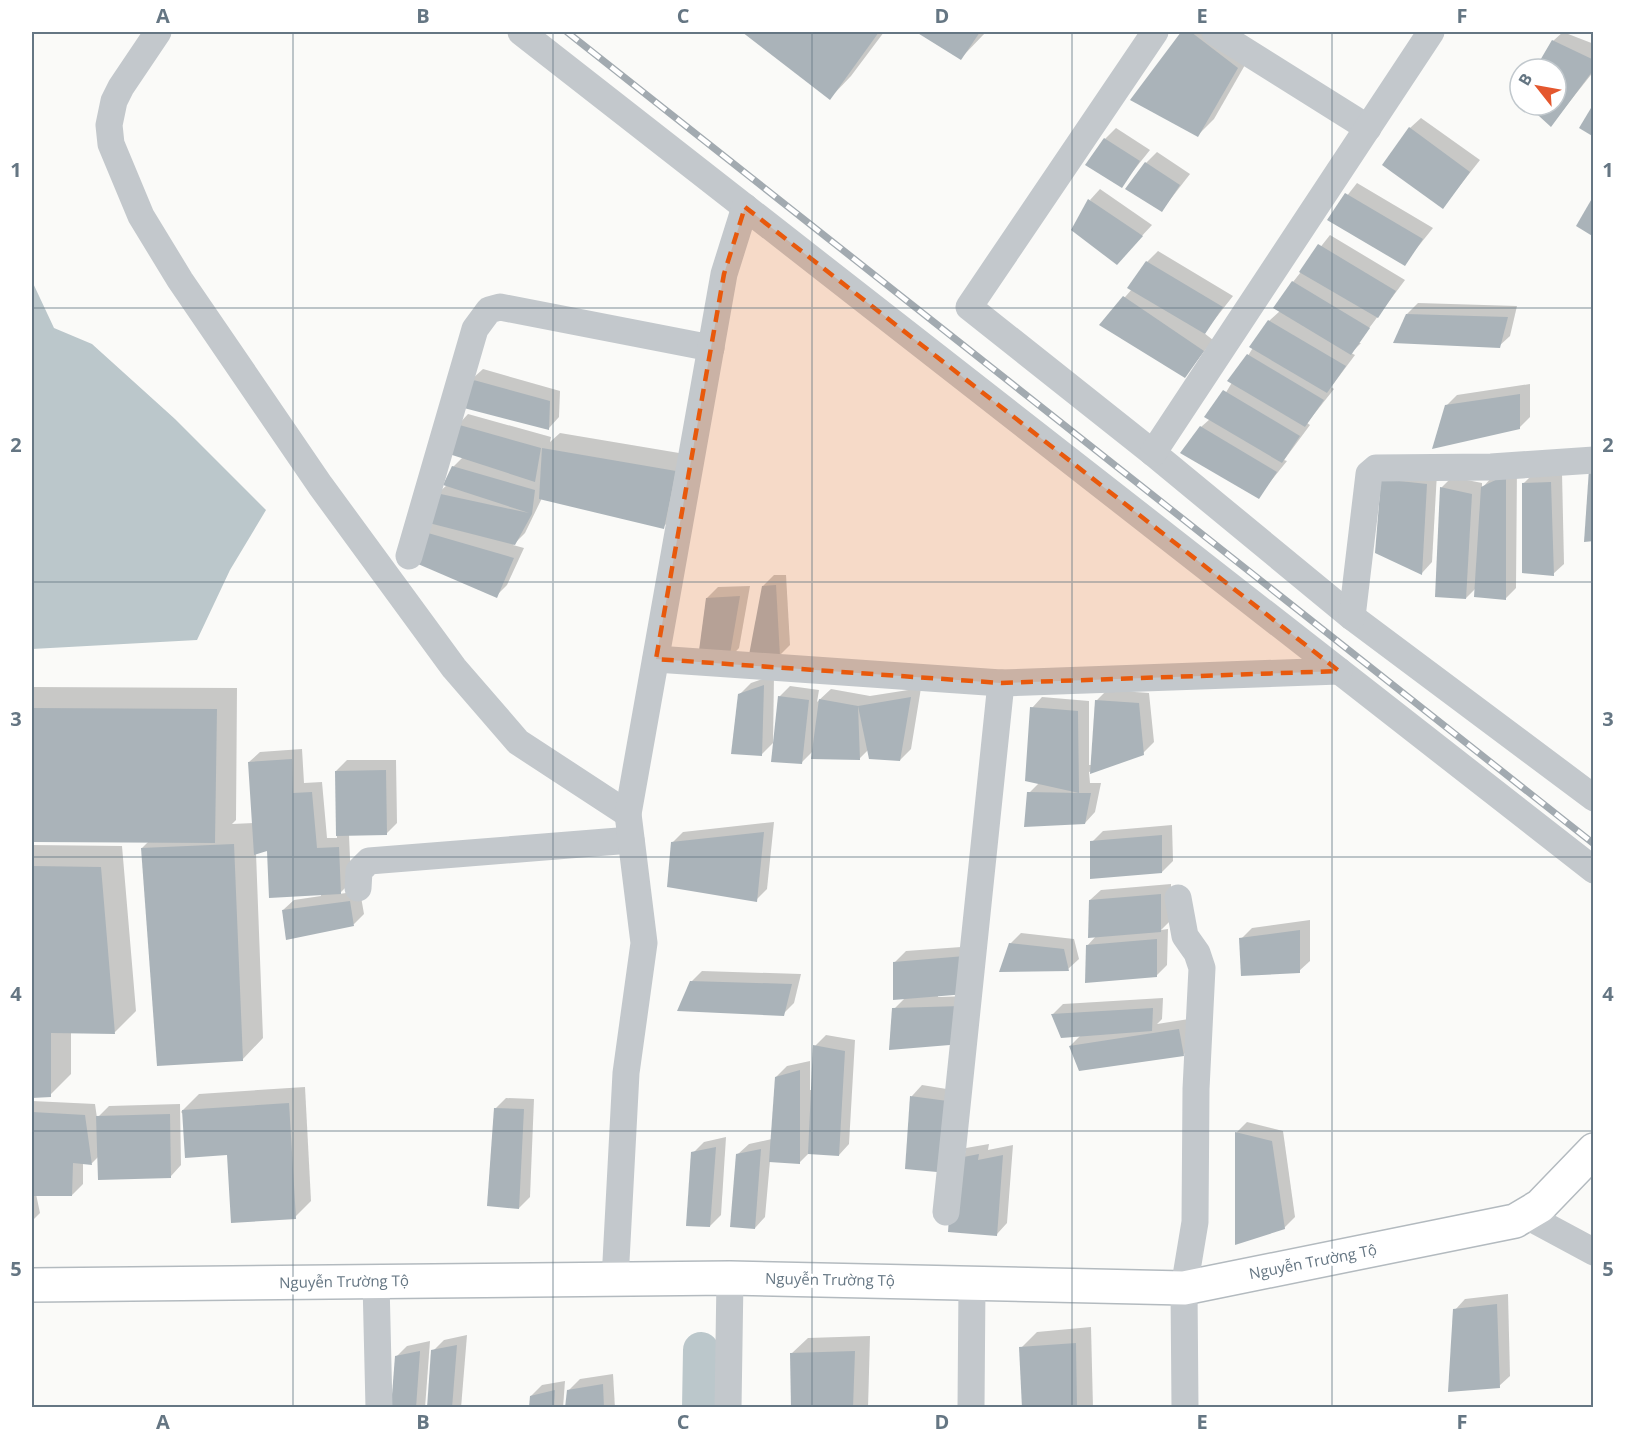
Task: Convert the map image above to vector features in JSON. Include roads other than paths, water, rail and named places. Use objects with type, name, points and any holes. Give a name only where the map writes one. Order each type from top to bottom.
[{"type":"main road","name":"Nguyễn Trường Tộ","points":[[32,1285],[730,1278],[1184,1288],[1515,1221],[1527,1216],[1564,1183],[1593,1150]]},
{"type":"street","points":[[158,32],[121,87],[114,101],[109,125],[111,144],[141,216],[180,280],[320,485],[454,668],[518,742],[629,827]]},
{"type":"street","points":[[521,32],[1593,870]]},
{"type":"street","points":[[1155,32],[969,307],[1153,453],[1352,617],[1593,798]]},
{"type":"street","points":[[1215,32],[1368,128]]},
{"type":"street","points":[[1153,453],[1431,32]]},
{"type":"street","points":[[615,1280],[626,1073],[644,943],[629,827],[656,659],[724,274],[745,207]]},
{"type":"street","points":[[409,556],[475,329],[489,310],[500,307],[711,348]]},
{"type":"street","points":[[1352,617],[1369,474],[1376,468],[1491,467],[1593,460]]},
{"type":"street","points":[[656,659],[1001,683],[1339,671]]},
{"type":"street","points":[[946,1212],[1001,683]]},
{"type":"street","points":[[358,888],[359,871],[369,861],[629,827]]},
{"type":"street","points":[[1178,898],[1185,936],[1197,953],[1202,968],[1196,1089],[1195,1222],[1184,1288],[1185,1407]]},
{"type":"street","points":[[1527,1216],[1593,1252]]},
{"type":"street","points":[[728,1407],[730,1278]]},
{"type":"street","points":[[376,1282],[379,1407]]},
{"type":"street","points":[[971,1407],[972,1283]]},
{"type":"waterway","points":[[700,1408],[701,1350]]},
{"type":"railway","points":[[567,32],[1594,844]]}]
